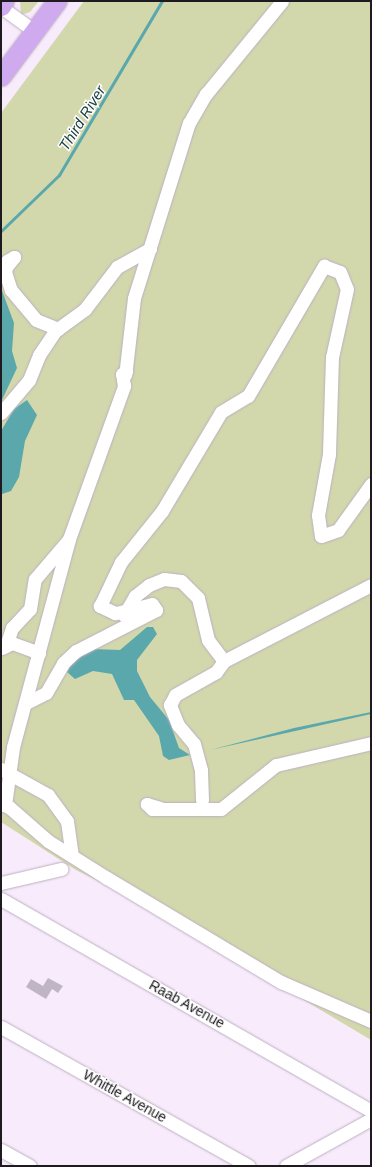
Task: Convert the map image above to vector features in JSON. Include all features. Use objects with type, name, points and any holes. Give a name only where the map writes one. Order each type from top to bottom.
[{"type":"highway","points":[[1,7],[4,1]]},
{"type":"highway","points":[[1,76],[57,1]]},
{"type":"street","points":[[282,1],[195,110],[134,298],[126,371],[122,374],[124,386],[69,540],[59,559],[39,653],[26,703],[7,753],[3,805],[72,856],[280,982],[371,1021]]},
{"type":"street","points":[[1,7],[34,31]]},
{"type":"street","points":[[1,413],[29,380],[51,330],[88,305],[104,281],[126,260],[150,249]]},
{"type":"street","points":[[104,281],[109,263]]},
{"type":"street","points":[[26,703],[46,693],[63,663],[76,651],[118,627],[157,608],[152,604],[126,611],[110,613],[100,606],[121,562],[162,511],[221,412],[248,396],[324,266],[340,272],[346,289],[332,357],[329,454],[318,515],[321,536],[338,530],[362,502],[371,484]]},
{"type":"street","points":[[6,267],[11,290],[51,330]]},
{"type":"street","points":[[39,653],[4,646],[12,628],[30,609],[35,579],[59,559]]},
{"type":"street","points":[[118,627],[135,596],[149,585],[164,579],[181,581],[198,598],[208,640],[224,661]]},
{"type":"street","points":[[202,800],[201,770],[194,744],[178,725],[170,705],[175,695],[216,672],[224,661],[371,585]]},
{"type":"street","points":[[160,808],[221,809],[276,765],[371,743]]},
{"type":"street","points":[[5,771],[48,795],[61,811],[70,827],[72,856]]},
{"type":"street","points":[[1,883],[61,869]]},
{"type":"street","name":"Raab Avenue","points":[[1,899],[371,1111]]},
{"type":"street","name":"Whittle Avenue","points":[[1,1026],[249,1166]]},
{"type":"street","points":[[286,1166],[371,1119]]},
{"type":"street","points":[[1,1150],[30,1166]]},
{"type":"green space","points":[[20,1],[39,1],[30,12],[21,15]]},
{"type":"green space","points":[[84,1],[371,1],[371,1040],[136,900],[76,870],[1,822],[1,113]]},
{"type":"water","points":[[1,288],[14,323],[12,351],[17,368],[1,402]]},
{"type":"water","points":[[27,400],[37,415],[25,441],[19,477],[11,491],[2,494],[1,431],[14,409]]},
{"type":"water","points":[[147,627],[153,627],[157,634],[137,660],[137,671],[150,697],[169,720],[179,748],[190,755],[169,760],[163,756],[159,736],[134,700],[124,700],[112,674],[93,671],[75,679],[67,672],[75,659],[93,649],[120,650]]},
{"type":"water","points":[[371,712],[371,714],[210,750],[294,728]]},
{"type":"building","points":[[48,978],[63,986],[58,993],[52,989],[46,999],[26,987],[31,979],[43,986]]},
{"type":"waterway","name":"Third River","points":[[1,231],[59,175],[162,1]]}]
